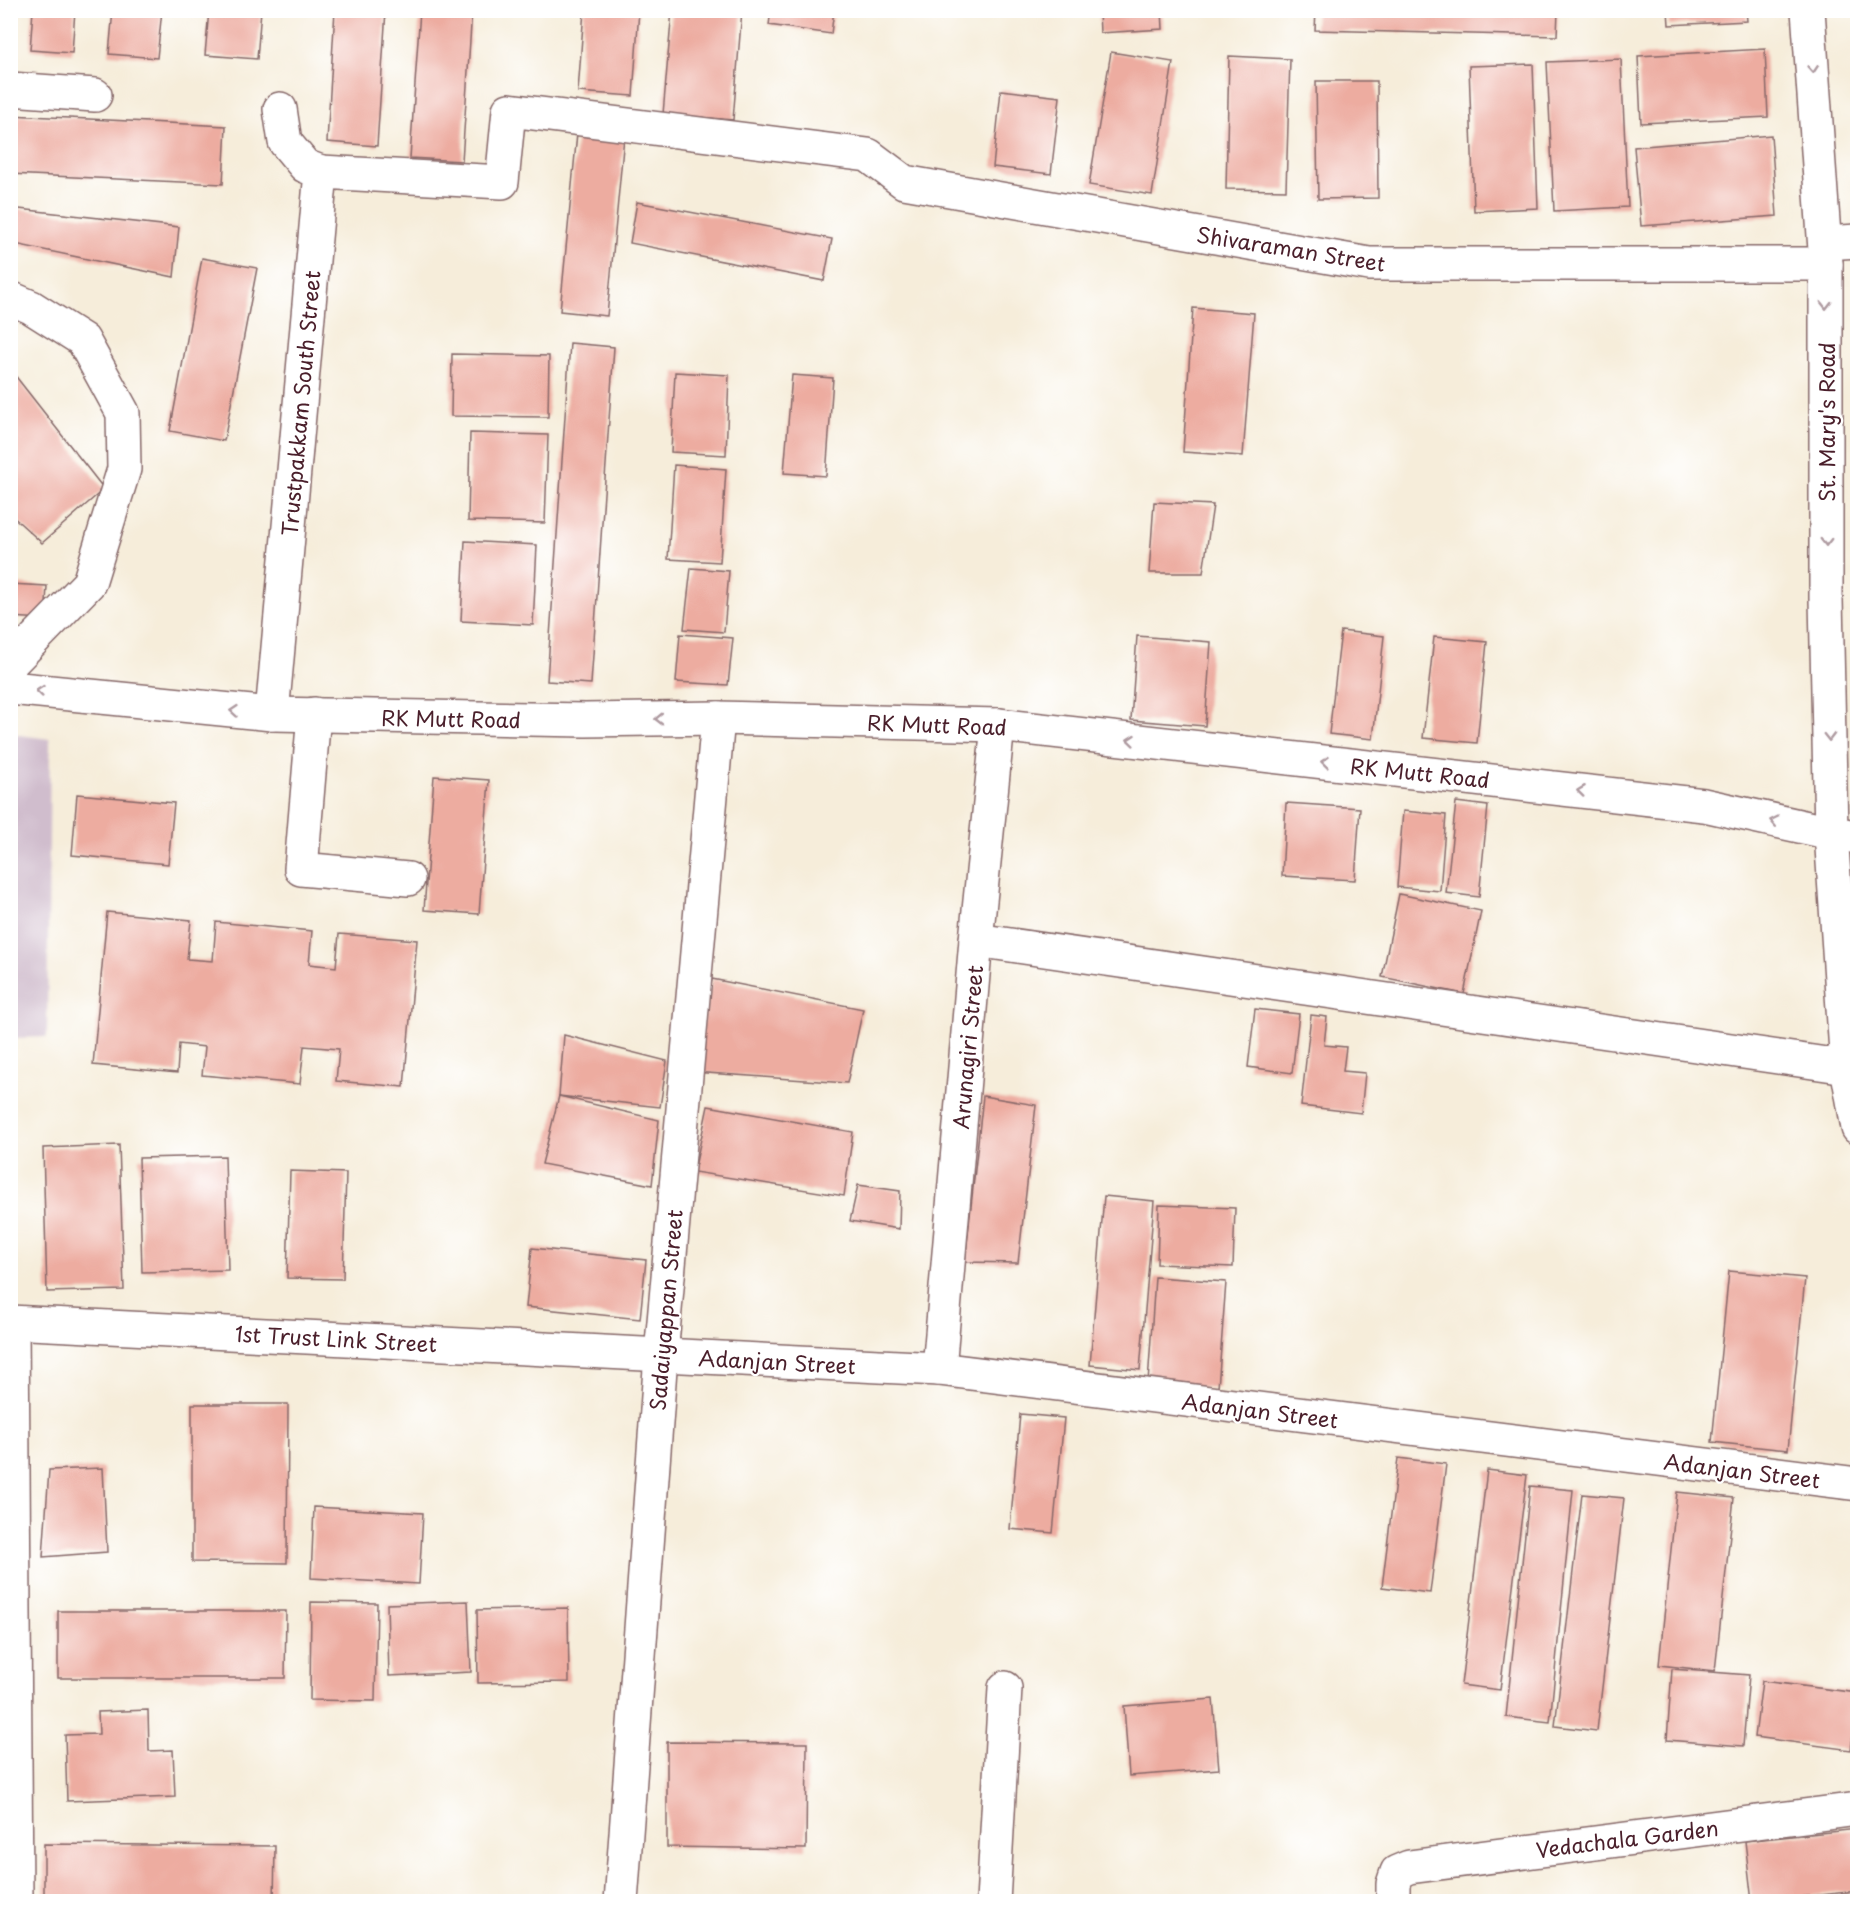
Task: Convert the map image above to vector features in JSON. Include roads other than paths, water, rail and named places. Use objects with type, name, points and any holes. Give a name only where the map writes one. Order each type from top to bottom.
[{"type":"street","name":"St. Mary's Road","points":[[1808,10],[1826,254],[1826,597],[1844,835],[1847,1067],[1857,1128]]},
{"type":"street","points":[[10,89],[96,95]]},
{"type":"street","points":[[279,109],[285,142],[306,166],[321,172]]},
{"type":"street","name":"Shivaraman Street","points":[[321,172],[502,182],[508,110],[868,155],[904,182],[1369,264],[1826,254],[1857,241]]},
{"type":"street","name":"Trustpakkam South Street","points":[[272,714],[321,172]]},
{"type":"street","points":[[10,298],[31,307],[83,340],[123,414],[124,469],[89,583],[10,664]]},
{"type":"street","name":"RK Mutt Road","points":[[10,688],[272,714],[426,719],[718,718],[998,725],[1704,805],[1844,835]]},
{"type":"street","points":[[314,714],[301,869],[408,879]]},
{"type":"street","name":"Sadaiyappan Street","points":[[621,1902],[661,1354],[718,718]]},
{"type":"street","name":"Arunagiri Street","points":[[939,1369],[976,940],[998,725]]},
{"type":"street","points":[[976,940],[1847,1067]]},
{"type":"street","points":[[11,1322],[16,1902]]},
{"type":"street","name":"1st Trust Link Street","points":[[11,1322],[661,1354]]},
{"type":"street","name":"Adanjan Street","points":[[661,1354],[939,1369],[1857,1484]]},
{"type":"street","points":[[993,1902],[1005,1688]]},
{"type":"street","name":"Vedachala Garden","points":[[1395,1887],[1421,1865],[1857,1809]]}]
